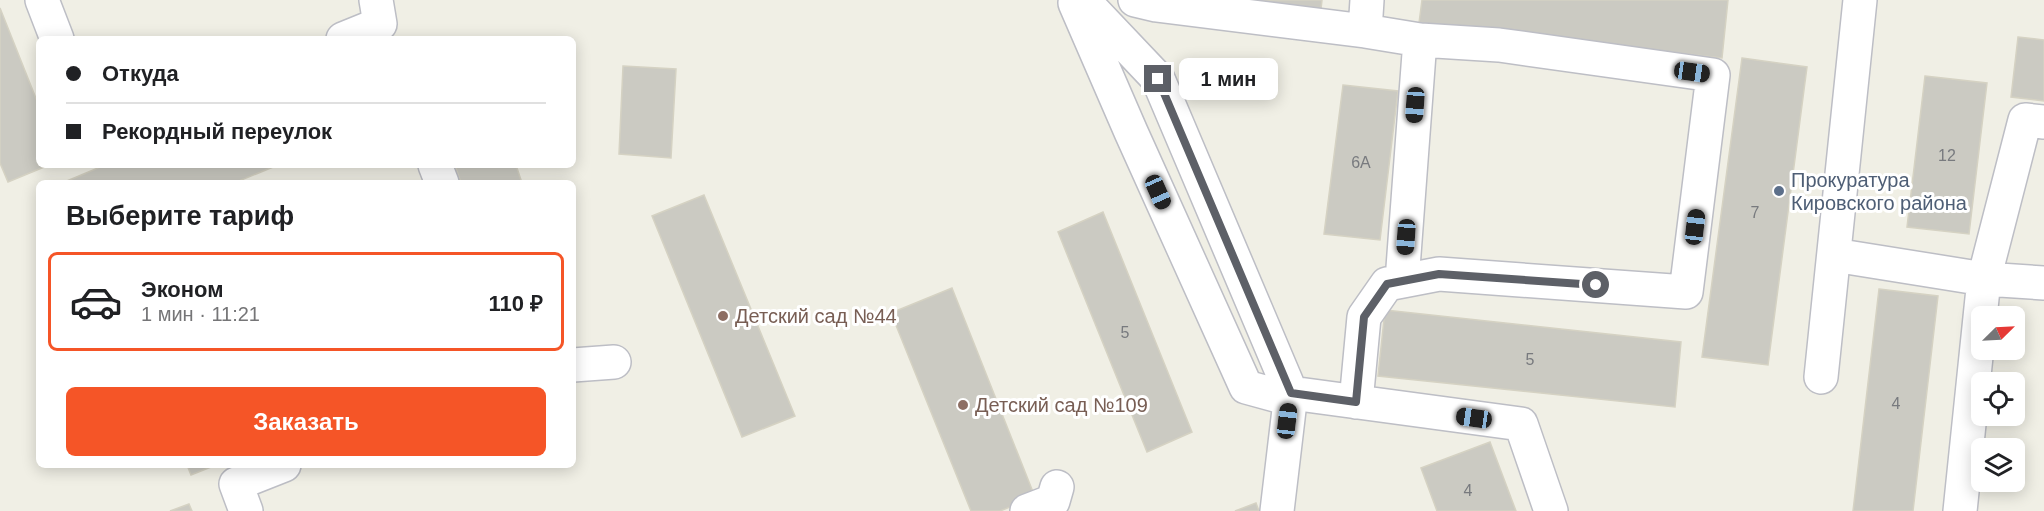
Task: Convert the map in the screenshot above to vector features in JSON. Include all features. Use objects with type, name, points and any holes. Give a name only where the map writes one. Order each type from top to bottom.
[{"type":"lane","points":[[42,0],[56,36]]},
{"type":"lane","points":[[1074,0],[1246,387],[1291,396],[1356,402],[1521,424],[1551,511]]},
{"type":"lane","points":[[1083,0],[1158,79],[1291,396],[1277,511]]},
{"type":"lane","points":[[1135,0],[1156,5],[1366,15],[1420,40],[1499,45],[1713,75],[1686,292],[1439,274],[1387,284],[1364,317],[1356,402]]},
{"type":"lane","points":[[1821,377],[1860,0]]},
{"type":"lane","points":[[349,36],[381,21]]},
{"type":"lane","points":[[1402,281],[1420,40]]},
{"type":"lane","points":[[1139,148],[1158,79]]},
{"type":"lane","points":[[1960,511],[1984,279],[2025,120],[2044,122]]},
{"type":"lane","points":[[1834,255],[1984,279],[2044,283]]},
{"type":"lane","points":[[576,366],[614,362]]},
{"type":"lane","points":[[246,511],[236,484],[276,468]]},
{"type":"lane","points":[[1027,511],[1053,501],[1057,487]]},
{"type":"building","points":[[1236,0],[1322,0],[1321,9]]},
{"type":"building","points":[[1422,0],[1728,0],[1722,58],[1419,23]]},
{"type":"building","points":[[0,8],[36,98],[36,168],[42,168],[8,182],[0,163]]},
{"type":"building","points":[[2018,37],[2044,40],[2044,101],[2011,97]]},
{"type":"building","points":[[1742,58],[1807,67],[1768,365],[1702,357]]},
{"type":"building","points":[[623,66],[676,69],[671,158],[619,154]]},
{"type":"building","points":[[1925,76],[1987,83],[1969,234],[1907,227]]},
{"type":"building","points":[[1343,85],[1398,91],[1380,240],[1324,234]]},
{"type":"building","points":[[98,168],[271,168],[241,180],[69,180]]},
{"type":"building","points":[[456,168],[517,168],[521,180],[460,180]]},
{"type":"building","name":"Детский сад №44","points":[[704,195],[795,416],[742,437],[652,216]]},
{"type":"building","points":[[1103,212],[1192,432],[1147,452],[1058,232]]},
{"type":"building","name":"Детский сад №109","points":[[952,288],[1035,497],[1000,511],[971,511],[891,313]]},
{"type":"building","points":[[1879,289],[1938,296],[1913,511],[1853,511]]},
{"type":"building","points":[[1385,310],[1681,342],[1675,407],[1378,376]]},
{"type":"building","points":[[1490,442],[1516,511],[1437,511],[1421,468]]},
{"type":"building","points":[[188,468],[208,468],[191,475]]},
{"type":"building","points":[[1256,503],[1259,511],[1235,511]]},
{"type":"building","points":[[189,504],[192,511],[170,511]]},
{"type":"place","name":"Прокуратура Кировского района","points":[[1779,191]]},
{"type":"place","name":"Детский сад №44","points":[[723,316]]},
{"type":"place","name":"Детский сад №109","points":[[963,405]]},
{"type":"route","points":[[1158,79],[1291,393],[1356,402],[1364,317],[1387,284],[1439,274],[1596,285]]}]
